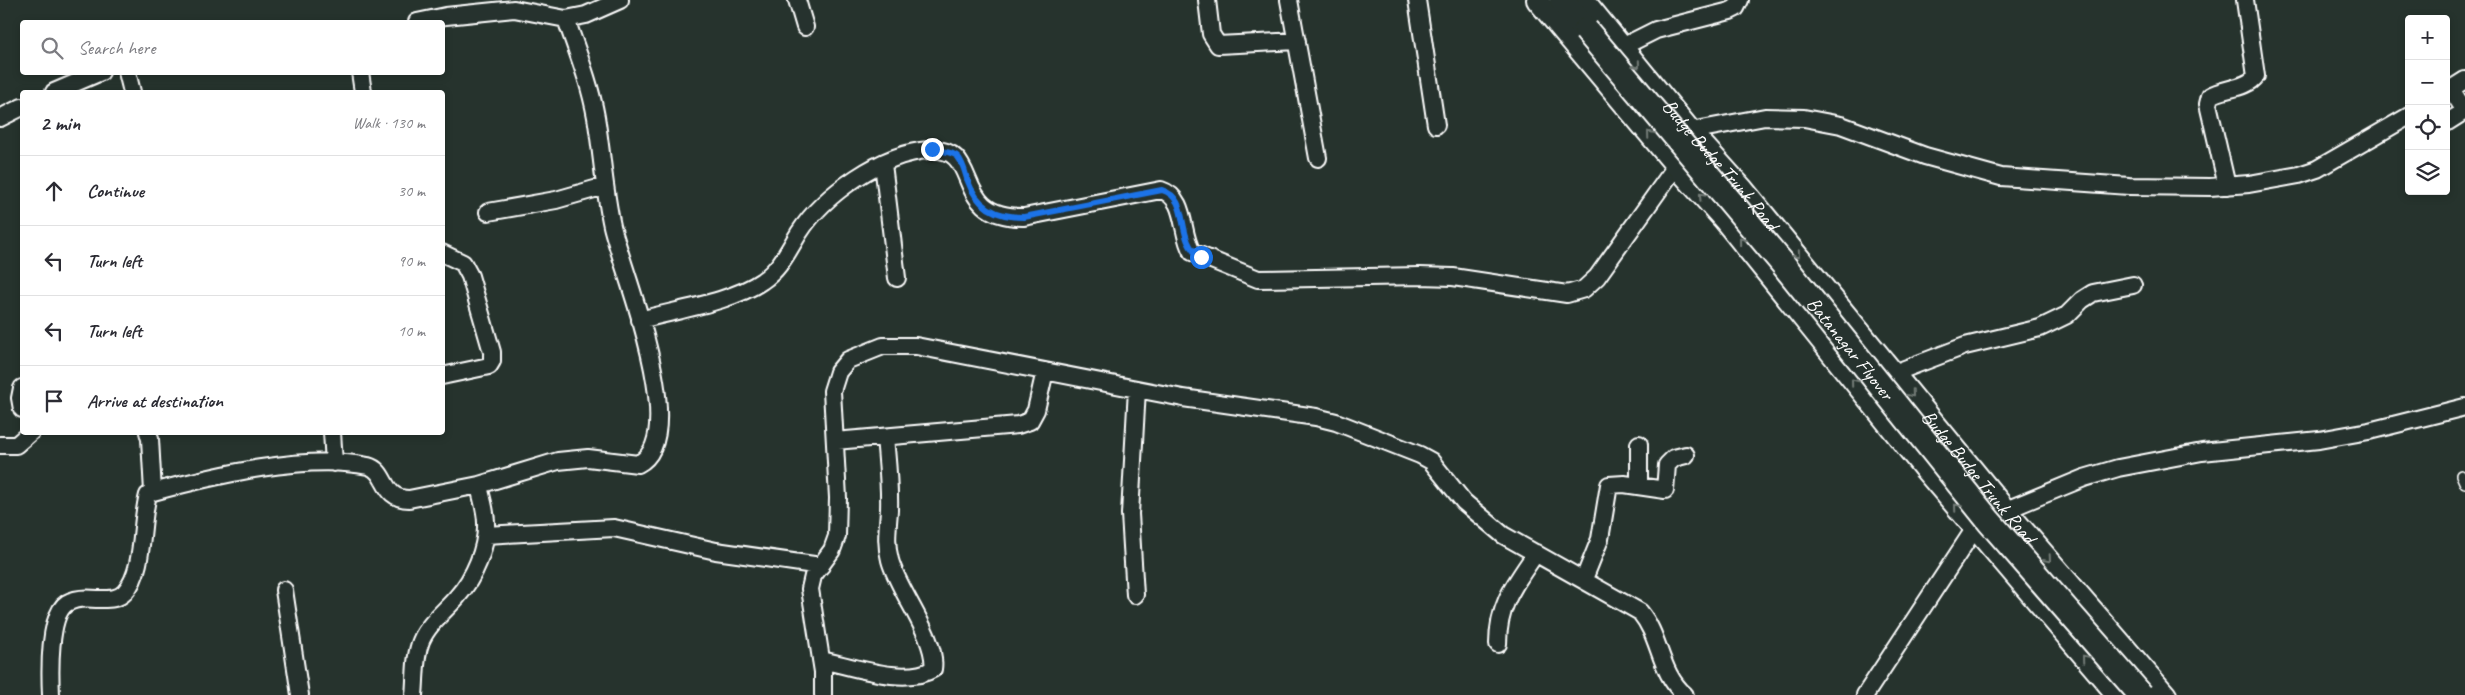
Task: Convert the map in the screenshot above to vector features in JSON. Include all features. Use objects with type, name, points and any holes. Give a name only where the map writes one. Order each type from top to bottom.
[{"type":"main road","name":"Batanagar Flyover","points":[[1562,0],[1783,264],[1989,521],[2141,695]]},
{"type":"street","points":[[423,20],[463,7],[514,9],[566,18],[586,15],[620,0]]},
{"type":"street","points":[[797,0],[805,27]]},
{"type":"street","points":[[1207,0],[1211,34],[1218,44],[1297,42]]},
{"type":"street","points":[[1289,0],[1318,158]]},
{"type":"street","points":[[1417,0],[1436,125]]},
{"type":"street","name":"Budge Budge Trunk Road","points":[[1538,0],[1678,169],[1724,220],[1925,470],[2117,695]]},
{"type":"street","name":"Budge Budge Trunk Road","points":[[1584,0],[1691,131],[1744,190],[2006,510],[2166,695]]},
{"type":"street","points":[[1622,47],[1656,30],[1730,11],[1736,8],[1740,0]]},
{"type":"street","points":[[2227,186],[2208,104],[2210,96],[2217,92],[2248,83],[2256,76],[2245,0]]},
{"type":"street","points":[[51,695],[52,643],[57,618],[62,607],[67,602],[76,599],[108,600],[120,597],[126,592],[132,581],[139,555],[148,496],[153,492],[250,470],[334,462],[370,466],[377,472],[392,495],[399,499],[410,499],[480,492],[558,461],[588,458],[638,464],[645,460],[652,451],[658,430],[658,404],[648,346],[612,227],[596,116],[587,80],[566,18]]},
{"type":"street","points":[[59,90],[94,75]]},
{"type":"street","points":[[128,75],[132,90]]},
{"type":"street","points":[[360,75],[362,90]]},
{"type":"street","points":[[2450,89],[2465,80]]},
{"type":"street","points":[[2450,91],[2465,111],[2450,120]]},
{"type":"street","points":[[0,118],[20,108]]},
{"type":"street","points":[[1691,131],[1765,117],[1804,118],[1841,125],[1925,156],[2001,177],[2129,186],[2227,186],[2298,175],[2317,169],[2405,118]]},
{"type":"street","points":[[640,320],[738,294],[761,282],[775,271],[799,232],[822,206],[843,188],[883,164],[912,152],[932,149],[950,152],[958,157],[971,190],[982,206],[993,213],[1008,217],[1024,217],[1162,190],[1170,192],[1177,200],[1188,244],[1192,252],[1258,279],[1436,277],[1567,294],[1584,289],[1597,277],[1678,169]]},
{"type":"street","points":[[883,164],[897,278]]},
{"type":"street","points":[[488,212],[556,200],[605,186]]},
{"type":"street","points":[[445,254],[463,263],[470,276],[492,352],[492,362],[488,366],[445,375]]},
{"type":"street","points":[[1894,374],[1965,346],[2040,328],[2067,315],[2082,300],[2093,294],[2133,285]]},
{"type":"street","points":[[823,695],[821,660],[810,589],[813,576],[832,550],[837,536],[836,441],[832,391],[838,372],[848,360],[883,346],[916,346],[1137,389],[1316,417],[1336,422],[1420,455],[1431,461],[1453,490],[1478,516],[1503,535],[1640,612],[1651,629],[1667,673],[1677,688],[1685,695]]},
{"type":"street","points":[[836,441],[1018,425],[1030,421],[1036,410],[1045,372]]},
{"type":"street","points":[[1135,595],[1130,514],[1137,389]]},
{"type":"street","points":[[1865,695],[1975,528],[2006,510],[2084,478],[2118,468],[2202,452],[2319,440],[2369,432],[2465,407]]},
{"type":"street","points":[[0,445],[16,445],[28,435]]},
{"type":"street","points":[[149,435],[153,492]]},
{"type":"street","points":[[332,435],[334,462]]},
{"type":"street","points":[[821,660],[885,673],[912,676],[926,674],[934,669],[935,662],[931,644],[899,584],[890,560],[886,538],[889,500],[885,437]]},
{"type":"street","points":[[1639,444],[1639,485]]},
{"type":"street","points":[[1584,579],[1600,539],[1609,485],[1639,485],[1665,490],[1667,465],[1674,458],[1686,455]]},
{"type":"street","points":[[414,695],[418,651],[421,640],[428,628],[468,582],[486,528],[480,492]]},
{"type":"street","points":[[486,528],[614,528],[716,551],[821,566]]},
{"type":"street","points":[[1498,644],[1491,624],[1536,553]]},
{"type":"street","points":[[284,590],[300,695]]},
{"type":"lane","points":[[2461,475],[2465,484]]},
{"type":"route","points":[[932,149],[950,152],[958,157],[971,190],[982,206],[993,213],[1008,217],[1024,217],[1162,190],[1170,192],[1177,200],[1188,244],[1192,252],[1201,257]]}]
